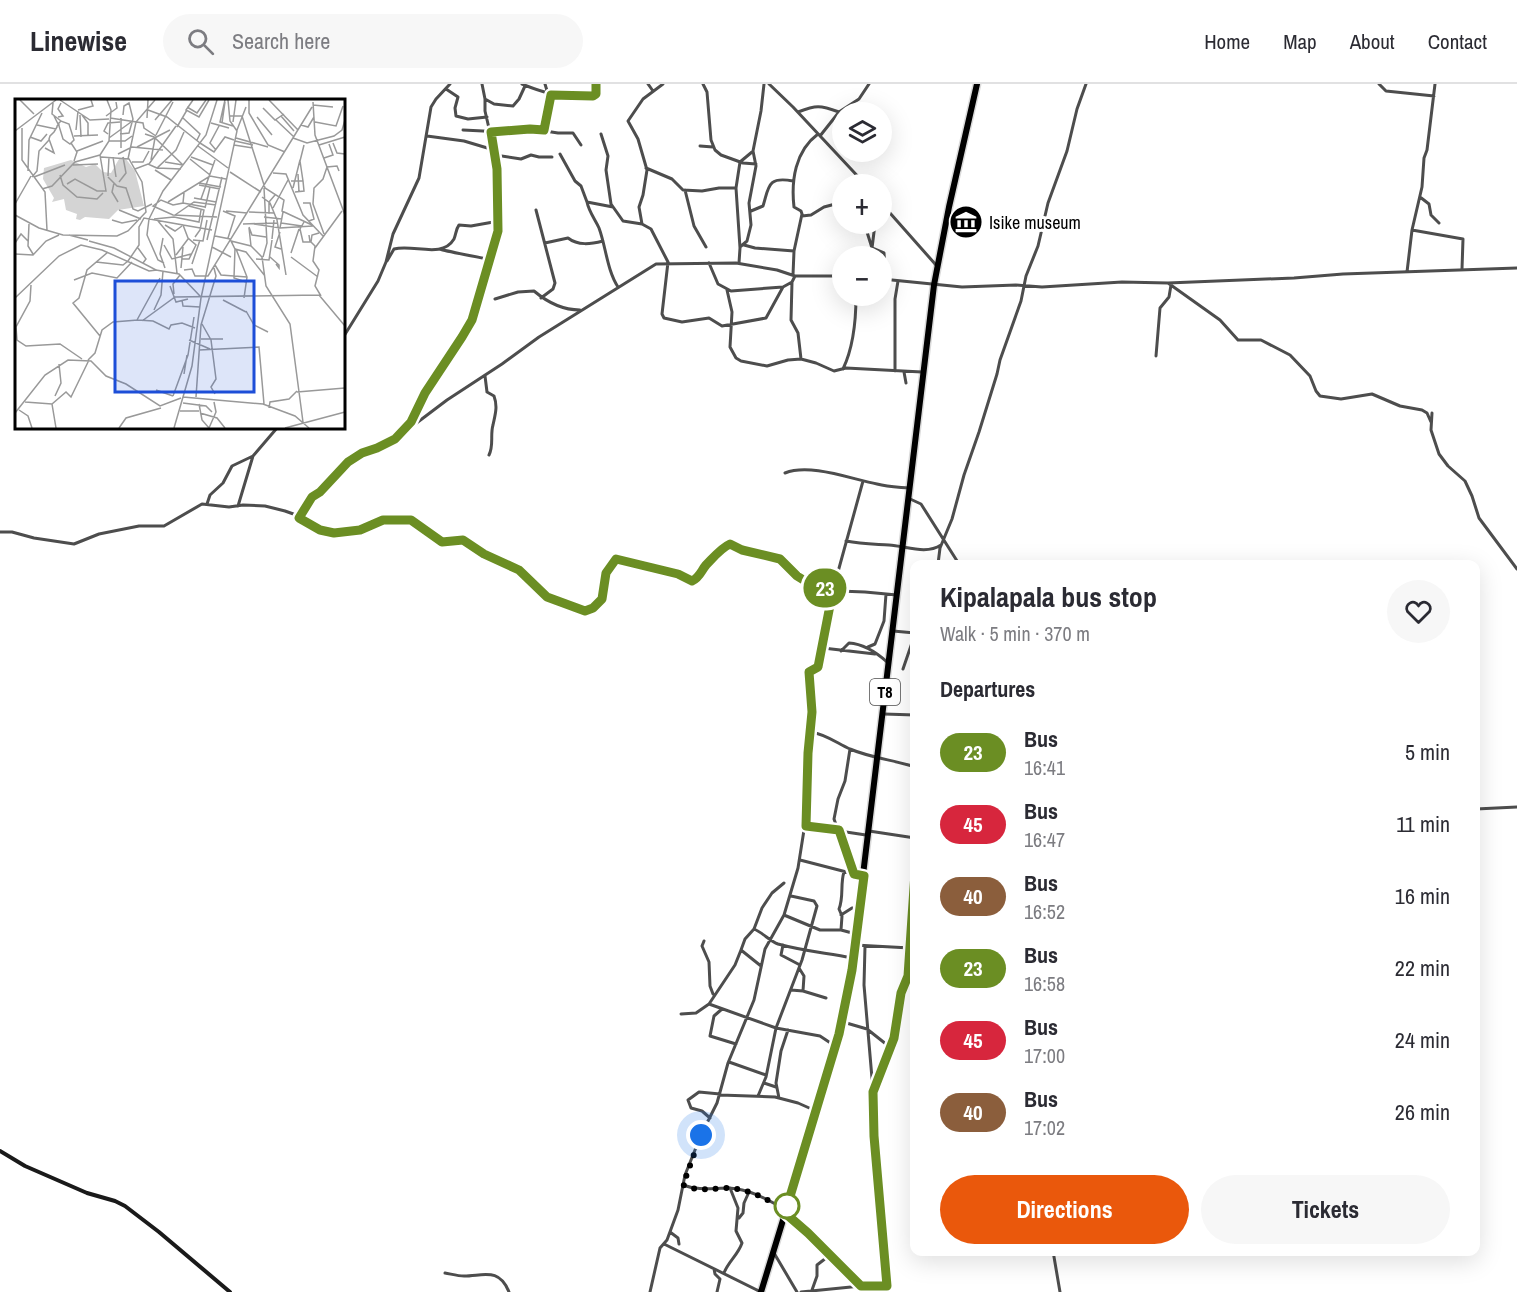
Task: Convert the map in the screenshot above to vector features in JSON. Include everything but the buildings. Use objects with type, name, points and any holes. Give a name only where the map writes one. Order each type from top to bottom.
[{"type":"highway","name":"T8","points":[[761,1292],[836,1047],[854,958],[934,285],[977,84]]},
{"type":"street","points":[[386,262],[393,234],[419,178],[431,107],[450,84]]},
{"type":"street","points":[[395,439],[415,417],[425,393],[472,320],[497,237],[499,221],[495,155],[482,84]]},
{"type":"street","points":[[485,99],[494,104],[513,106],[519,99],[524,84],[550,94],[593,96],[596,94],[596,84]]},
{"type":"street","points":[[544,130],[550,94],[545,84]]},
{"type":"street","points":[[648,84],[653,91]]},
{"type":"street","points":[[642,224],[639,207],[643,195],[646,168],[638,139],[628,121],[643,99],[663,84]]},
{"type":"street","points":[[703,84],[707,92],[713,147],[721,156],[756,164]]},
{"type":"street","points":[[739,263],[742,246],[751,225],[749,203],[756,164],[753,151],[764,84]]},
{"type":"street","points":[[769,84],[856,174]]},
{"type":"street","points":[[854,102],[869,84]]},
{"type":"street","points":[[939,560],[941,545],[1021,301],[1023,286],[1038,246],[1048,203],[1068,148],[1077,109],[1086,84]]},
{"type":"street","points":[[1379,84],[1386,91],[1434,96]]},
{"type":"street","points":[[1407,272],[1436,84]]},
{"type":"street","points":[[446,89],[458,97],[455,108],[456,116],[468,119],[487,117]]},
{"type":"street","points":[[798,112],[814,106],[832,110]]},
{"type":"street","points":[[801,359],[798,333],[791,320],[794,251],[802,216],[802,211],[795,207],[793,181],[796,165],[807,145],[832,120]]},
{"type":"street","points":[[463,130],[491,132],[544,130],[574,134],[581,145]]},
{"type":"street","points":[[601,134],[608,156],[607,176],[613,207],[623,221],[642,224],[652,230],[668,262],[663,317],[682,322],[709,318],[722,326],[766,318],[783,287]]},
{"type":"street","points":[[427,136],[464,141],[494,150]]},
{"type":"street","points":[[700,146],[713,147]]},
{"type":"street","points":[[742,246],[736,188],[740,162],[753,151]]},
{"type":"street","points":[[560,154],[575,181],[581,186],[588,202],[588,208],[596,220],[611,272],[618,287]]},
{"type":"street","points":[[495,155],[521,159],[531,155],[552,157]]},
{"type":"street","points":[[646,168],[672,179],[685,190],[736,188]]},
{"type":"street","points":[[752,211],[764,206],[771,183],[780,180],[793,181]]},
{"type":"street","points":[[685,190],[694,226],[706,247]]},
{"type":"street","points":[[1420,197],[1428,203],[1431,215],[1439,223]]},
{"type":"street","points":[[588,202],[613,207]]},
{"type":"street","points":[[802,216],[809,216],[832,205]]},
{"type":"street","points":[[536,210],[555,283],[553,290],[541,298]]},
{"type":"street","points":[[892,217],[916,240],[937,267]]},
{"type":"street","points":[[440,249],[452,241],[459,225],[471,226],[499,221]]},
{"type":"street","points":[[1412,230],[1463,239],[1462,269]]},
{"type":"street","points":[[544,243],[568,238],[574,242],[588,244],[603,241]]},
{"type":"street","points":[[345,334],[376,285],[394,249],[409,246],[440,249],[490,259]]},
{"type":"street","points":[[742,246],[794,251]]},
{"type":"street","points":[[299,516],[312,497],[320,492],[348,462],[362,453],[395,439],[484,375],[649,267],[668,262],[739,263],[794,275],[832,276]]},
{"type":"street","points":[[709,263],[716,281],[727,290],[734,292],[783,287],[792,282]]},
{"type":"street","points":[[892,280],[962,287],[1087,285],[1122,282],[1170,284],[1517,268]]},
{"type":"street","points":[[895,371],[894,299],[898,281]]},
{"type":"street","points":[[1156,356],[1160,308],[1169,297],[1170,284]]},
{"type":"street","points":[[1170,284],[1220,320],[1238,340],[1261,340],[1290,355],[1310,376],[1320,396],[1341,399],[1372,394],[1400,406],[1422,410],[1427,413],[1431,423]]},
{"type":"street","points":[[727,290],[732,312],[730,347],[741,362],[767,366],[801,359],[834,371],[843,369],[924,372]]},
{"type":"street","points":[[495,299],[518,292],[534,291],[541,298],[567,310],[581,310]]},
{"type":"street","points":[[843,369],[850,355],[856,322],[856,306]]},
{"type":"street","points":[[904,372],[906,382]]},
{"type":"street","points":[[484,375],[487,392],[494,396],[496,408],[492,426],[492,449],[489,455]]},
{"type":"street","points":[[1432,413],[1431,430],[1439,454],[1465,482],[1479,518],[1517,569]]},
{"type":"street","points":[[238,506],[253,456],[276,429]]},
{"type":"street","points":[[207,504],[210,495],[223,483],[232,466],[253,456]]},
{"type":"street","points":[[784,473],[806,470],[836,474],[891,487],[910,488]]},
{"type":"street","points":[[650,1292],[660,1248],[670,1232],[678,1210],[693,1152],[720,1095],[729,1062],[757,989],[765,949],[784,915],[791,896],[806,826],[812,705],[809,672],[818,667],[833,590],[863,481]]},
{"type":"street","points":[[908,498],[921,504],[956,560]]},
{"type":"street","points":[[0,532],[12,532],[74,544],[99,534],[139,526],[165,526],[199,505],[265,506],[299,516],[320,530],[334,533],[360,530],[383,520],[411,520],[442,542],[463,540],[484,554],[519,570],[547,597],[585,611],[593,608],[602,599],[606,573],[616,559],[678,574],[692,581],[730,544],[742,550],[780,559],[797,576],[810,584],[833,590],[897,596]]},
{"type":"street","points":[[846,541],[911,549],[933,548],[941,545]]},
{"type":"street","points":[[868,647],[875,644],[882,626],[885,594]]},
{"type":"street","points":[[893,631],[910,633]]},
{"type":"street","points":[[841,651],[849,643],[868,647],[889,663]]},
{"type":"street","points":[[823,648],[876,654]]},
{"type":"street","points":[[903,669],[910,649]]},
{"type":"street","points":[[882,714],[910,715]]},
{"type":"street","points":[[811,732],[822,734],[850,749],[910,766]]},
{"type":"street","points":[[850,749],[844,781],[834,813],[835,823],[854,874]]},
{"type":"street","points":[[1480,809],[1517,807]]},
{"type":"street","points":[[806,826],[910,837]]},
{"type":"street","points":[[800,860],[864,876]]},
{"type":"street","points":[[841,930],[841,915],[838,909],[842,901],[841,888],[844,872]]},
{"type":"street","points":[[681,1014],[696,1013],[709,1004],[731,970],[744,940],[754,929],[762,908],[772,893],[784,883]]},
{"type":"street","points":[[758,1096],[764,1083],[776,1028],[800,967],[812,927],[816,902],[791,896]]},
{"type":"street","points":[[841,915],[853,908],[860,908]]},
{"type":"street","points":[[784,915],[820,930],[841,930],[856,934]]},
{"type":"street","points":[[754,929],[783,945],[816,953],[854,958]]},
{"type":"street","points":[[705,941],[702,946],[709,962],[710,986],[714,994]]},
{"type":"street","points":[[783,945],[780,956],[800,967],[804,976],[803,991]]},
{"type":"street","points":[[855,945],[910,948],[908,976],[901,993],[891,1048],[873,1092]]},
{"type":"street","points":[[865,946],[863,973],[888,1292]]},
{"type":"street","points":[[741,950],[762,967]]},
{"type":"street","points":[[791,990],[826,998]]},
{"type":"street","points":[[709,1004],[776,1028],[820,1036],[836,1047]]},
{"type":"street","points":[[722,1009],[714,1016],[710,1036],[736,1044]]},
{"type":"street","points":[[842,1022],[867,1029],[891,1048]]},
{"type":"street","points":[[779,1098],[776,1087],[782,1048],[788,1030]]},
{"type":"street","points":[[729,1062],[766,1075]]},
{"type":"street","points":[[764,1083],[776,1087]]},
{"type":"street","points":[[710,1118],[702,1111],[691,1108],[688,1100],[699,1092],[758,1096],[779,1098],[805,1105],[816,1111]]},
{"type":"street","points":[[0,1151],[45,1175],[125,1206],[230,1292]]},
{"type":"street","points":[[683,1185],[695,1189],[730,1188],[751,1191],[785,1211],[861,1286]]},
{"type":"street","points":[[724,1274],[726,1266],[742,1243],[736,1233],[738,1208],[730,1188]]},
{"type":"street","points":[[737,1220],[743,1213],[744,1203],[751,1191]]},
{"type":"street","points":[[670,1232],[678,1238],[679,1244]]},
{"type":"street","points":[[664,1244],[761,1292]]},
{"type":"street","points":[[773,1252],[799,1292],[887,1286]]},
{"type":"street","points":[[812,1290],[817,1276],[817,1265],[830,1255]]},
{"type":"street","points":[[1054,1256],[1060,1292]]},
{"type":"street","points":[[714,1269],[720,1279],[717,1292]]},
{"type":"street","points":[[445,1273],[464,1276],[489,1274],[505,1283],[509,1292]]},
{"type":"bus line","name":"23","points":[[596,84],[596,95],[593,96],[551,95],[544,130],[491,132],[497,169],[498,231],[472,320],[425,393],[416,416],[411,422],[395,439],[365,451],[348,462],[320,492],[312,497],[299,518],[320,530],[334,533],[360,530],[383,520],[411,520],[442,542],[463,540],[484,554],[519,570],[547,597],[585,611],[593,608],[602,599],[606,573],[614,560],[618,558],[678,574],[692,581],[730,544],[742,550],[780,559],[797,576],[810,584],[833,590],[818,667],[809,672],[812,712],[808,753],[806,826],[839,830],[854,874],[864,876],[845,1011],[785,1213],[861,1286],[887,1286],[874,1136],[873,1092],[894,1038],[898,1006],[908,976],[910,948]]},
{"type":"place","name":"Isike museum","points":[[966,222]]},
{"type":"route","points":[[701,1135],[690,1160],[683,1185],[695,1189],[730,1188],[745,1191],[758,1195],[786,1210],[787,1206]]}]
